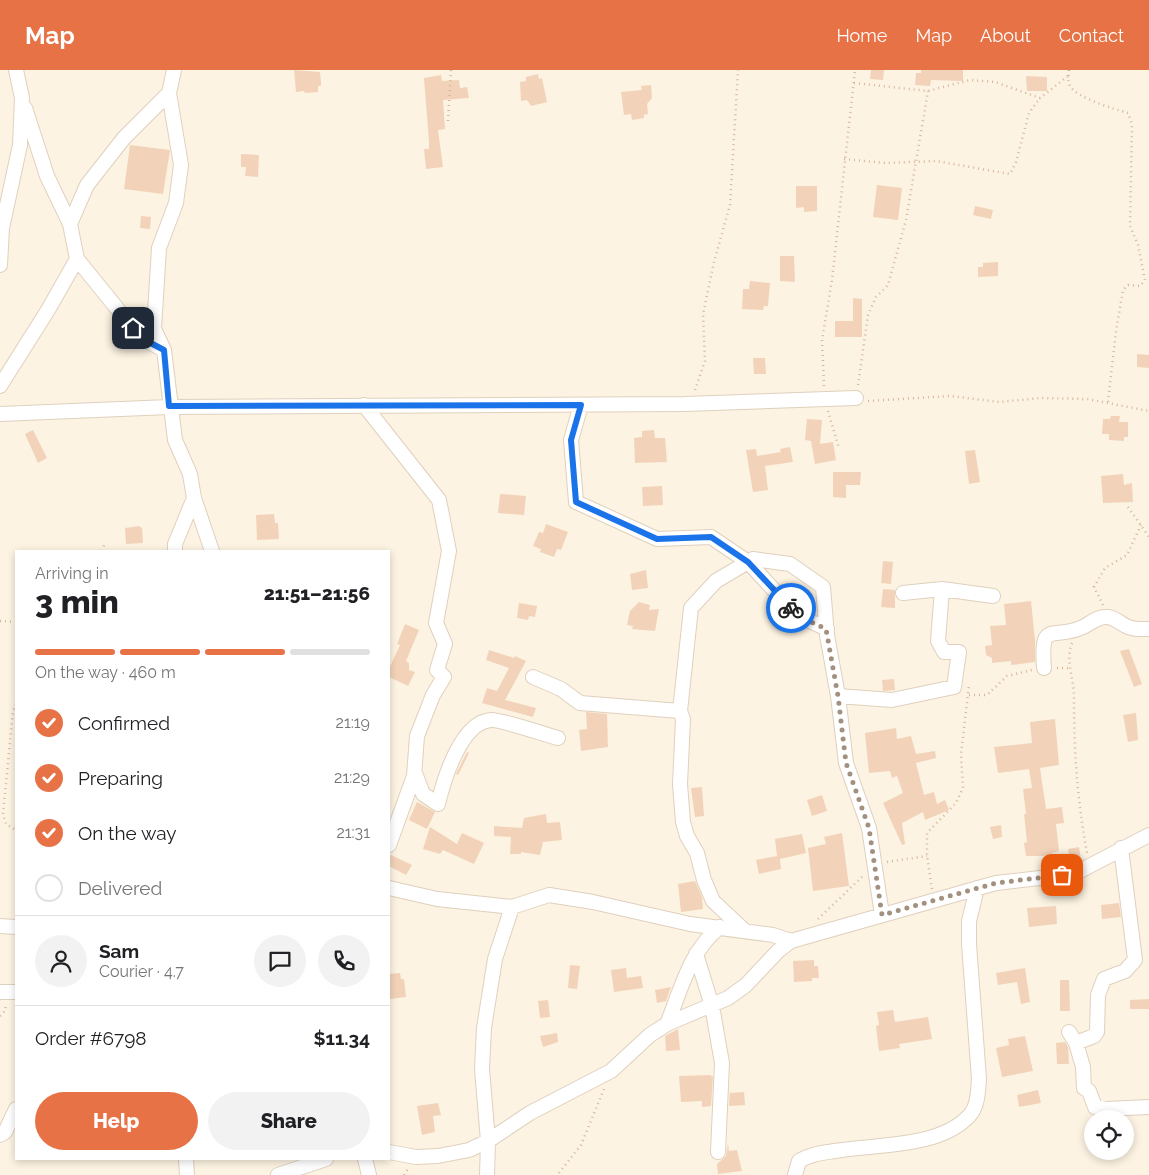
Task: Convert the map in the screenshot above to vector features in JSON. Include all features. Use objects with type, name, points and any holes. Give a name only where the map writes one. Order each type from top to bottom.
[{"type":"street","points":[[16,70],[22,98],[47,176],[67,214],[76,259],[141,338],[164,350]]},
{"type":"street","points":[[174,70],[169,93],[181,165],[176,204],[159,248],[154,330],[164,350],[169,406],[175,440],[190,474],[194,498],[212,550]]},
{"type":"street","points":[[70,224],[87,185],[124,138],[169,93]]},
{"type":"street","points":[[0,264],[2,228],[20,145],[22,98]]},
{"type":"street","points":[[0,386],[48,310],[76,259]]},
{"type":"street","points":[[0,414],[169,406],[685,404],[856,398]]},
{"type":"street","points":[[364,405],[439,500],[449,551],[436,623],[445,644],[437,670],[444,677],[433,695],[417,736],[415,773],[390,842]]},
{"type":"street","points":[[581,405],[571,440],[576,502],[657,539],[711,537],[748,562],[796,615],[826,629]]},
{"type":"street","points":[[175,550],[194,498]]},
{"type":"street","points":[[746,932],[713,901],[704,880],[697,852],[687,836],[681,806],[680,784],[683,719],[680,711],[691,608],[716,581],[753,559],[790,564],[823,587],[826,629],[838,696],[846,763],[869,828],[882,915]]},
{"type":"street","points":[[838,696],[892,700],[954,687],[959,652],[944,652],[938,641],[942,589]]},
{"type":"street","points":[[903,593],[942,589],[993,596]]},
{"type":"street","points":[[1044,668],[1042,644],[1047,636],[1083,627],[1097,619],[1109,617],[1129,628],[1149,629]]},
{"type":"street","points":[[533,677],[561,689],[580,702],[680,711]]},
{"type":"street","points":[[415,773],[423,794],[438,804],[443,783],[463,740],[473,726],[491,719],[558,738]]},
{"type":"street","points":[[390,1152],[416,1157],[438,1156],[469,1150],[488,1141],[530,1113],[611,1072],[650,1035],[667,1024],[712,1006],[746,985],[778,951],[791,941],[977,888],[1016,880],[1074,874],[1149,835]]},
{"type":"street","points":[[1121,848],[1135,960],[1125,971],[1104,979],[1098,995],[1097,1032],[1090,1038],[1072,1037],[1083,1067],[1084,1088],[1088,1091],[1095,1107],[1106,1109],[1149,1107]]},
{"type":"street","points":[[390,888],[437,899],[512,907],[549,895],[593,902],[666,920],[773,935],[791,941]]},
{"type":"street","points":[[795,1175],[799,1161],[808,1155],[870,1145],[923,1141],[937,1137],[970,1115],[977,1100],[979,1080],[969,944],[969,920],[977,888]]},
{"type":"street","points":[[487,1175],[488,1141],[482,1069],[484,1028],[495,959],[512,907]]},
{"type":"street","points":[[0,926],[15,927]]},
{"type":"street","points":[[667,1024],[696,954],[708,937],[720,927]]},
{"type":"street","points":[[696,954],[712,1006],[722,1063],[718,1152]]},
{"type":"street","points":[[0,992],[15,992]]},
{"type":"street","points":[[0,1135],[5,1132],[15,1111]]},
{"type":"street","points":[[186,1160],[186,1175]]},
{"type":"street","points":[[278,1175],[323,1160]]},
{"type":"street","points":[[365,1160],[369,1175]]},
{"type":"path","points":[[448,121],[451,70]]},
{"type":"path","points":[[685,404],[694,398],[705,361],[703,314],[714,262],[730,204],[738,70]]},
{"type":"path","points":[[839,448],[825,398],[822,340],[832,280],[855,70]]},
{"type":"path","points":[[1069,70],[1069,85],[1072,88],[1096,102],[1128,113],[1132,124],[1130,226],[1138,245],[1145,280],[1140,286],[1128,285],[1123,290],[1108,402]]},
{"type":"path","points":[[844,159],[886,163],[949,162],[1010,174],[1016,162],[1029,112],[1040,98],[1068,76]]},
{"type":"path","points":[[854,82],[928,91],[970,80],[995,82],[1040,98]]},
{"type":"path","points":[[928,91],[914,186],[896,261],[888,285],[876,297],[868,315],[856,398],[871,402],[950,396],[999,402],[1041,398],[1108,402],[1149,412]]},
{"type":"path","points":[[1128,507],[1149,537]]},
{"type":"path","points":[[1109,617],[1094,587],[1105,568],[1127,555],[1140,525]]},
{"type":"path","points":[[102,550],[104,545]]},
{"type":"path","points":[[0,621],[15,622]]},
{"type":"path","points":[[1083,627],[1069,651],[1074,694],[1076,782],[1090,866]]},
{"type":"path","points":[[969,695],[987,695],[1007,676],[1018,672],[1044,668],[1071,668]]},
{"type":"path","points":[[933,901],[927,856],[927,833],[956,803],[963,788],[961,754],[969,695],[968,681]]},
{"type":"path","points":[[15,706],[3,814],[6,824],[15,829]]},
{"type":"path","points":[[815,922],[874,866],[912,857],[927,856]]},
{"type":"path","points":[[559,1173],[581,1146],[611,1072]]},
{"type":"building","points":[[294,70],[320,72],[321,86],[318,86],[318,92],[296,92]]},
{"type":"building","points":[[871,70],[884,70],[883,80],[870,79]]},
{"type":"building","points":[[921,70],[963,70],[963,81],[931,80],[930,86],[915,85],[916,73],[921,73]]},
{"type":"building","points":[[538,74],[539,79],[542,78],[547,102],[531,106],[527,100],[521,101],[520,82],[526,81],[526,77]]},
{"type":"building","points":[[441,75],[442,81],[459,80],[460,88],[467,87],[469,98],[443,100],[445,129],[438,130],[443,167],[426,169],[424,149],[429,149],[429,142],[424,78]]},
{"type":"building","points":[[1026,76],[1047,77],[1047,91],[1027,91]]},
{"type":"building","points":[[651,85],[652,98],[647,104],[648,114],[644,115],[644,118],[632,120],[631,114],[624,115],[621,92],[642,90],[641,86]]},
{"type":"building","points":[[130,145],[170,150],[163,194],[124,189]]},
{"type":"building","points":[[241,154],[259,155],[258,177],[245,176],[246,167],[241,167]]},
{"type":"building","points":[[877,185],[902,188],[898,220],[873,217]]},
{"type":"building","points":[[796,186],[817,186],[817,211],[804,212],[804,207],[796,208]]},
{"type":"building","points":[[975,206],[993,210],[991,219],[973,215]]},
{"type":"building","points":[[141,216],[151,217],[150,229],[140,228]]},
{"type":"building","points":[[780,256],[794,256],[795,282],[780,281]]},
{"type":"building","points":[[998,262],[998,276],[978,277],[978,267],[983,267],[983,263]]},
{"type":"building","points":[[750,281],[770,283],[768,306],[764,306],[763,310],[742,309],[743,289],[749,289]]},
{"type":"building","points":[[853,298],[862,299],[862,337],[835,337],[835,321],[853,321]]},
{"type":"building","points":[[1137,354],[1149,355],[1149,368],[1137,367]]},
{"type":"building","points":[[753,358],[765,358],[766,374],[754,374]]},
{"type":"building","points":[[1111,416],[1120,416],[1119,422],[1128,422],[1128,437],[1124,437],[1124,441],[1109,440],[1109,434],[1102,434],[1103,419],[1110,419]]},
{"type":"building","points":[[807,419],[822,420],[820,444],[833,442],[836,460],[815,464],[811,441],[805,440]]},
{"type":"building","points":[[33,430],[47,458],[38,463],[25,434]]},
{"type":"building","points":[[654,430],[655,438],[665,438],[667,462],[635,463],[634,438],[642,437],[642,431]]},
{"type":"building","points":[[790,447],[793,462],[765,466],[768,490],[753,492],[746,450],[756,449],[757,456],[781,452],[780,449]]},
{"type":"building","points":[[975,450],[980,482],[969,484],[965,451]]},
{"type":"building","points":[[833,472],[861,472],[860,485],[846,485],[846,498],[833,497]]},
{"type":"building","points":[[1123,474],[1124,485],[1132,483],[1133,502],[1103,503],[1101,476]]},
{"type":"building","points":[[662,486],[663,505],[643,506],[642,487]]},
{"type":"building","points":[[500,494],[526,496],[524,515],[498,513]]},
{"type":"building","points":[[274,514],[275,523],[278,523],[279,539],[257,540],[256,515]]},
{"type":"building","points":[[546,524],[568,532],[561,550],[557,549],[554,557],[540,552],[541,549],[533,546],[539,532],[543,533]]},
{"type":"building","points":[[139,526],[142,528],[143,543],[126,544],[125,528]]},
{"type":"building","points":[[883,561],[893,562],[891,584],[881,583]]},
{"type":"building","points":[[646,570],[648,588],[632,590],[630,574]]},
{"type":"building","points":[[883,589],[895,590],[895,608],[881,607]]},
{"type":"building","points":[[1031,601],[1035,662],[1011,665],[1011,661],[992,663],[992,658],[986,655],[985,646],[992,645],[990,626],[1006,625],[1004,604]]},
{"type":"building","points":[[639,602],[650,605],[649,610],[659,609],[655,631],[632,629],[633,626],[627,625],[630,611]]},
{"type":"building","points":[[519,603],[537,606],[535,617],[529,616],[528,620],[517,618]]},
{"type":"building","points":[[405,624],[419,630],[406,661],[409,663],[409,670],[415,672],[408,686],[390,677],[390,667],[400,645],[397,644]]},
{"type":"building","points":[[1129,649],[1142,684],[1134,687],[1120,651]]},
{"type":"building","points":[[489,650],[514,658],[515,656],[526,661],[505,700],[536,708],[533,717],[482,703],[487,688],[497,691],[509,668],[486,660]]},
{"type":"building","points":[[894,679],[895,690],[883,691],[882,680]]},
{"type":"building","points":[[586,712],[607,714],[608,747],[581,751],[579,730],[587,729]]},
{"type":"building","points":[[1136,713],[1138,740],[1128,742],[1123,715]]},
{"type":"building","points":[[1055,719],[1059,765],[1040,768],[1046,809],[1062,807],[1064,823],[1056,824],[1059,851],[1044,856],[1026,856],[1024,843],[1027,842],[1024,814],[1026,814],[1023,789],[1032,788],[1029,769],[998,773],[994,747],[1032,743],[1030,722]]},
{"type":"building","points":[[896,728],[897,739],[911,736],[916,754],[935,751],[936,758],[916,763],[924,795],[934,792],[937,804],[945,800],[949,810],[925,820],[923,812],[902,823],[905,844],[902,845],[883,803],[903,793],[897,776],[892,778],[890,771],[869,773],[865,733]]},
{"type":"building","points":[[467,752],[469,753],[458,775],[456,774]]},
{"type":"building","points":[[702,787],[704,816],[695,817],[691,788]]},
{"type":"building","points":[[822,795],[827,811],[812,816],[807,800]]},
{"type":"building","points":[[417,802],[435,812],[427,829],[409,820]]},
{"type":"building","points":[[546,814],[547,823],[560,822],[562,840],[543,842],[540,855],[521,852],[521,854],[510,854],[511,837],[494,836],[494,826],[522,828],[524,818]]},
{"type":"building","points":[[1001,825],[1002,837],[993,839],[990,827]]},
{"type":"building","points":[[430,827],[457,844],[462,833],[484,843],[474,864],[443,850],[440,854],[423,849]]},
{"type":"building","points":[[842,833],[849,886],[813,891],[808,848],[826,844],[824,837]]},
{"type":"building","points":[[802,834],[806,853],[780,859],[781,869],[759,874],[756,860],[777,856],[775,839]]},
{"type":"building","points":[[1079,847],[1081,860],[1070,862],[1068,849]]},
{"type":"building","points":[[390,854],[412,865],[406,875],[390,867]]},
{"type":"building","points":[[695,881],[702,897],[703,909],[681,912],[678,884]]},
{"type":"building","points":[[1119,903],[1121,917],[1102,919],[1101,905]]},
{"type":"building","points":[[1056,906],[1057,924],[1029,927],[1027,908]]},
{"type":"building","points":[[814,960],[814,966],[818,966],[819,978],[812,978],[812,981],[794,982],[793,961]]},
{"type":"building","points":[[570,965],[580,966],[577,989],[568,988]]},
{"type":"building","points":[[626,968],[627,978],[641,976],[643,988],[614,992],[611,970]]},
{"type":"building","points":[[1025,968],[1030,1002],[1021,1004],[1017,982],[998,985],[996,973]]},
{"type":"building","points":[[400,973],[401,979],[404,979],[406,997],[390,999],[390,974]]},
{"type":"building","points":[[1060,980],[1069,980],[1070,1011],[1060,1011]]},
{"type":"building","points":[[671,987],[666,1001],[657,1003],[655,990]]},
{"type":"building","points":[[1149,999],[1149,1009],[1130,1009],[1130,1000]]},
{"type":"building","points":[[548,1000],[550,1017],[540,1018],[538,1001]]},
{"type":"building","points":[[893,1010],[895,1022],[928,1017],[932,1039],[899,1044],[900,1048],[879,1051],[876,1026],[879,1025],[877,1012]]},
{"type":"building","points":[[678,1029],[680,1050],[666,1051],[665,1036]]},
{"type":"building","points":[[557,1033],[558,1042],[543,1047],[540,1036]]},
{"type":"building","points":[[1025,1036],[1033,1071],[1002,1077],[996,1048],[1009,1045],[1008,1039]]},
{"type":"building","points":[[1065,1042],[1068,1047],[1069,1064],[1057,1064],[1056,1043]]},
{"type":"building","points":[[710,1075],[713,1077],[711,1106],[702,1107],[702,1101],[681,1102],[679,1076]]},
{"type":"building","points":[[730,1088],[730,1093],[744,1092],[745,1105],[729,1106]]},
{"type":"building","points":[[1038,1090],[1041,1103],[1019,1107],[1017,1095]]},
{"type":"building","points":[[438,1103],[441,1115],[433,1116],[435,1132],[422,1135],[417,1106]]},
{"type":"building","points":[[728,1144],[729,1151],[737,1150],[742,1171],[718,1174],[717,1164],[726,1156]]},
{"type":"way so far","points":[[791,608],[796,615],[826,629],[838,696],[846,763],[869,828],[882,915],[996,883],[1062,875]]},
{"type":"route","points":[[133,328],[141,338],[164,350],[169,406],[581,405],[571,440],[576,502],[657,539],[711,537],[748,562],[791,608]]}]
